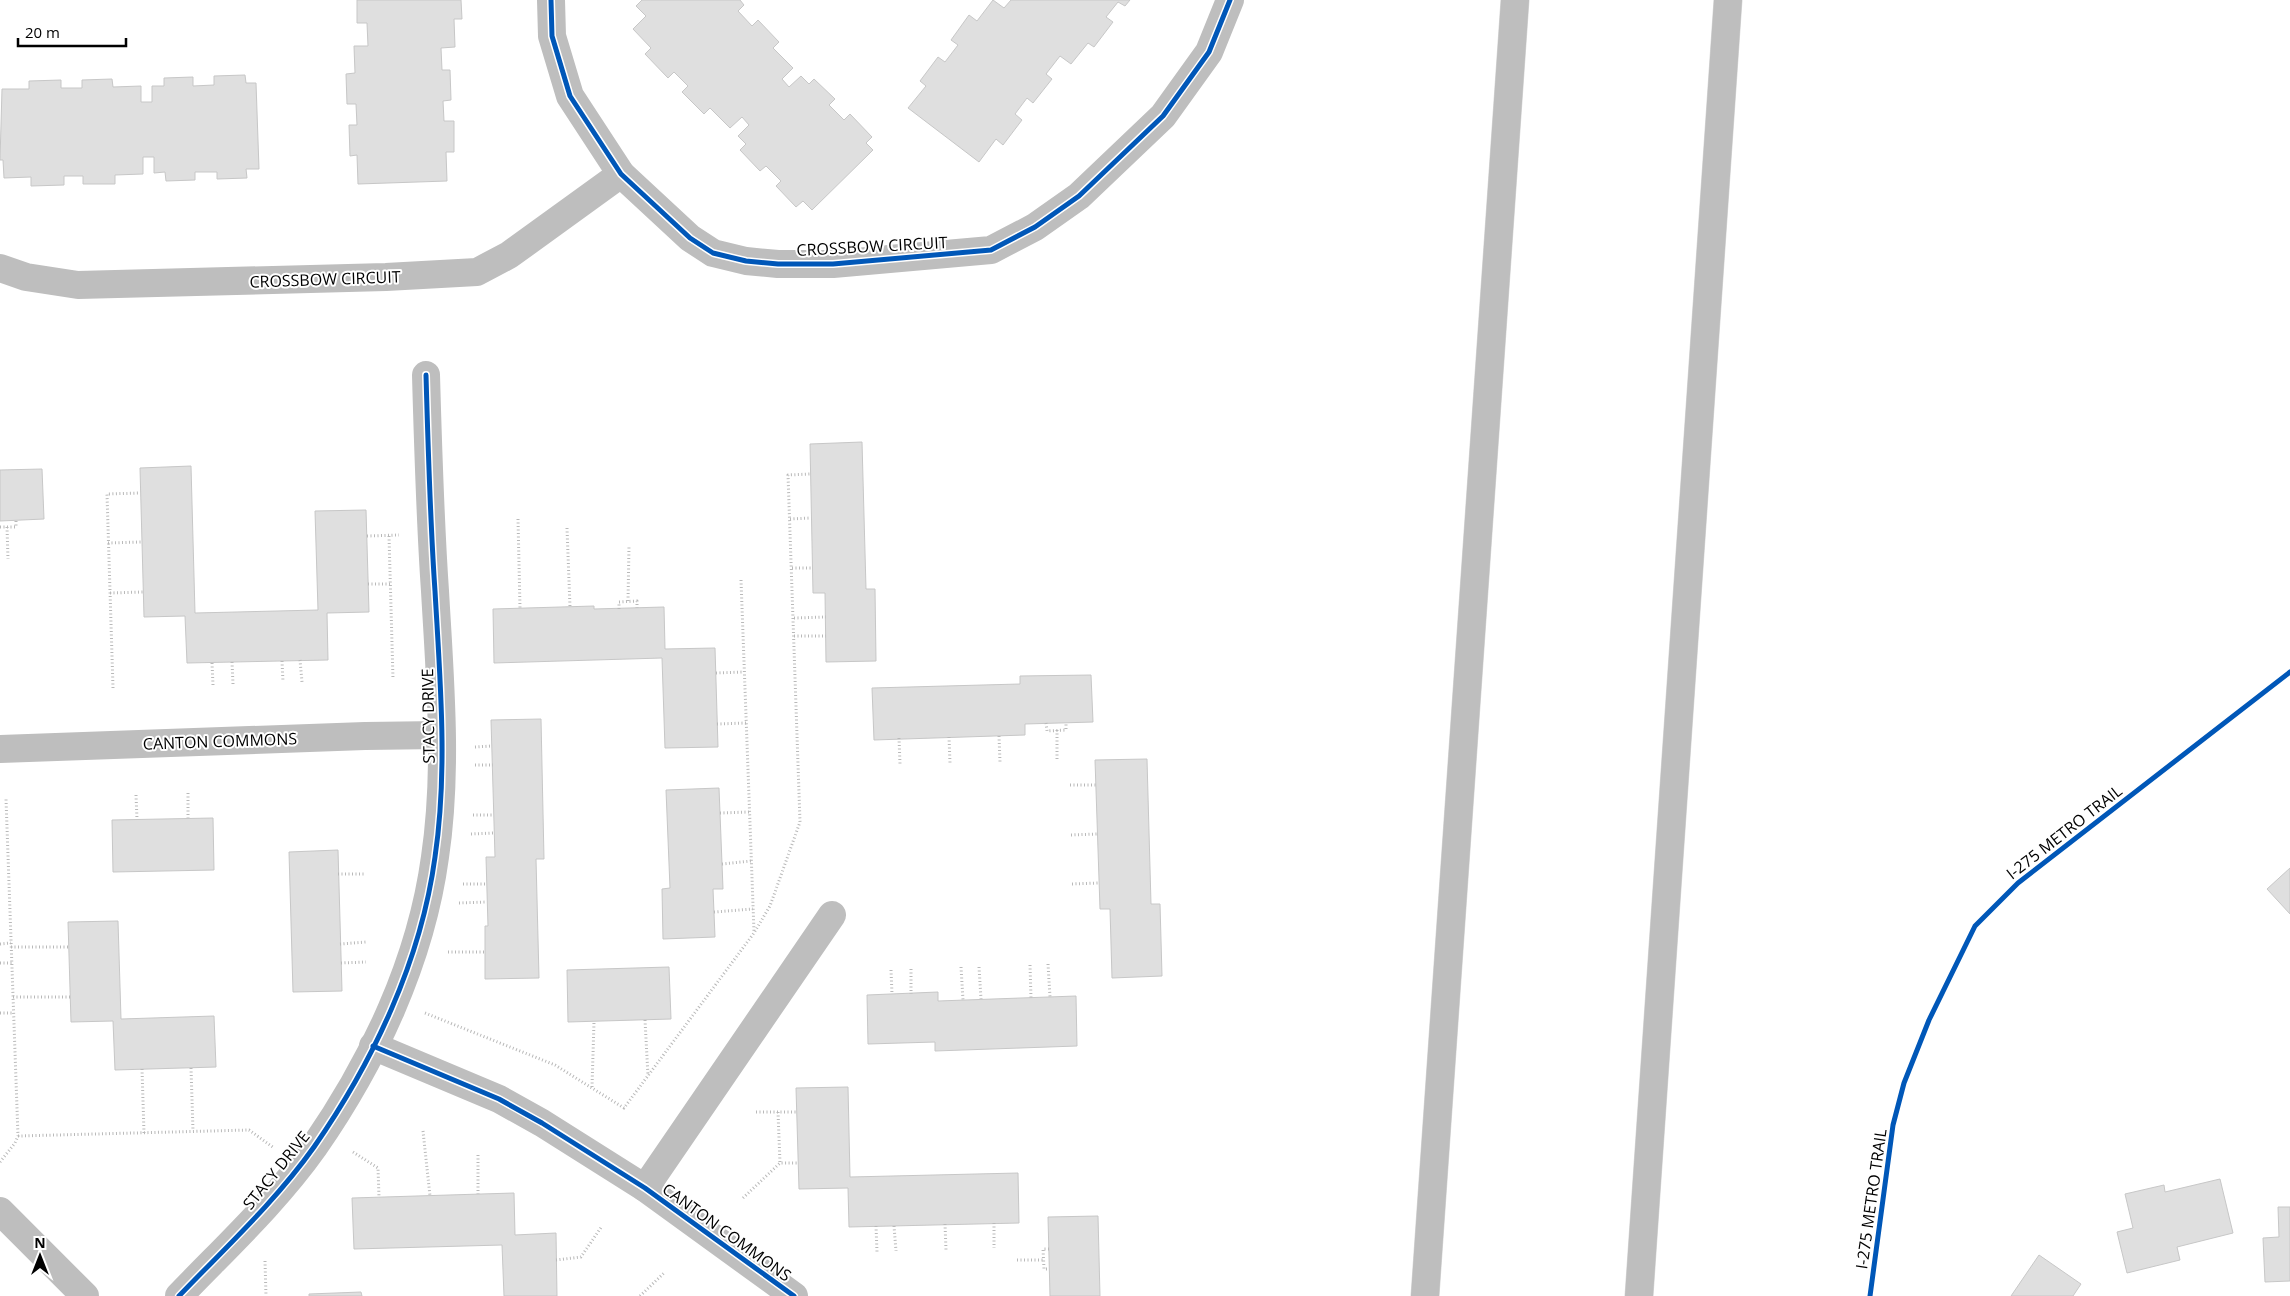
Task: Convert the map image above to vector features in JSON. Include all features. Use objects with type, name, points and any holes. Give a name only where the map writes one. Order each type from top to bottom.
[{"type":"main road","name":"CROSSBOW CIRCUIT","points":[[552,0],[552,36],[570,96],[621,174],[690,238],[714,253],[778,264],[833,264],[991,250],[1035,227],[1079,196],[1163,116],[1210,52],[1230,0]]},
{"type":"main road","points":[[1425,1296],[1515,0]]},
{"type":"main road","points":[[1639,1296],[1728,0]]},
{"type":"main road","name":"CROSSBOW CIRCUIT","points":[[0,268],[26,277],[78,285],[386,277],[478,272],[509,255],[621,174]]},
{"type":"main road","name":"STACY DRIVE","points":[[179,1296],[287,1182],[313,1148],[350,1091],[395,1000],[412,955],[426,905],[435,858],[441,806],[440,678],[430,511],[426,375]]},
{"type":"main road","name":"CANTON COMMONS","points":[[0,749],[355,736],[440,735]]},
{"type":"main road","name":"CANTON COMMONS","points":[[794,1296],[645,1188],[832,916]]},
{"type":"main road","points":[[373,1046],[499,1099],[542,1123],[645,1188]]},
{"type":"main road","points":[[0,1211],[85,1296]]},
{"type":"path","points":[[425,1013],[555,1065],[624,1108],[754,933],[770,906],[800,822],[788,475],[810,474]]},
{"type":"path","points":[[113,688],[107,494],[140,493]]},
{"type":"path","points":[[790,519],[811,518]]},
{"type":"path","points":[[518,519],[520,608]]},
{"type":"path","points":[[0,527],[16,527],[16,521]]},
{"type":"path","points":[[7,527],[8,559]]},
{"type":"path","points":[[567,528],[570,606]]},
{"type":"path","points":[[367,536],[404,535]]},
{"type":"path","points":[[389,536],[393,679]]},
{"type":"path","points":[[108,543],[141,542]]},
{"type":"path","points":[[628,601],[629,546]]},
{"type":"path","points":[[792,568],[813,568]]},
{"type":"path","points":[[740,580],[754,933]]},
{"type":"path","points":[[368,584],[391,584]]},
{"type":"path","points":[[110,593],[143,592]]},
{"type":"path","points":[[619,609],[619,602],[628,601],[637,601],[637,608]]},
{"type":"path","points":[[794,618],[826,617]]},
{"type":"path","points":[[794,636],[826,636]]},
{"type":"path","points":[[300,660],[302,682]]},
{"type":"path","points":[[282,661],[283,682]]},
{"type":"path","points":[[232,662],[233,684]]},
{"type":"path","points":[[212,663],[213,685]]},
{"type":"path","points":[[716,673],[744,672]]},
{"type":"path","points":[[717,724],[746,723]]},
{"type":"path","points":[[1046,723],[1047,731],[1066,730],[1066,723]]},
{"type":"path","points":[[1057,730],[1057,760]]},
{"type":"path","points":[[999,736],[1000,762]]},
{"type":"path","points":[[949,737],[950,763]]},
{"type":"path","points":[[900,738],[900,764]]},
{"type":"path","points":[[475,747],[492,746]]},
{"type":"path","points":[[475,765],[492,765]]},
{"type":"path","points":[[1070,786],[1096,785]]},
{"type":"path","points":[[188,793],[188,818]]},
{"type":"path","points":[[136,795],[137,820]]},
{"type":"path","points":[[0,1162],[15,1143],[18,1136],[6,799]]},
{"type":"path","points":[[720,814],[749,812]]},
{"type":"path","points":[[472,815],[493,815]]},
{"type":"path","points":[[471,834],[494,833]]},
{"type":"path","points":[[1071,835],[1097,834]]},
{"type":"path","points":[[722,864],[751,861]]},
{"type":"path","points":[[338,874],[365,874]]},
{"type":"path","points":[[1072,884],[1099,883]]},
{"type":"path","points":[[462,884],[487,884]]},
{"type":"path","points":[[459,903],[487,902]]},
{"type":"path","points":[[714,912],[753,909]]},
{"type":"path","points":[[340,944],[366,942]]},
{"type":"path","points":[[0,944],[69,947]]},
{"type":"path","points":[[447,952],[485,952]]},
{"type":"path","points":[[341,963],[366,962]]},
{"type":"path","points":[[0,963],[12,963]]},
{"type":"path","points":[[1048,964],[1050,997]]},
{"type":"path","points":[[1030,965],[1030,998]]},
{"type":"path","points":[[961,967],[963,1000]]},
{"type":"path","points":[[979,967],[980,999]]},
{"type":"path","points":[[911,969],[911,994]]},
{"type":"path","points":[[891,970],[892,994]]},
{"type":"path","points":[[13,997],[70,997]]},
{"type":"path","points":[[0,1013],[13,1013]]},
{"type":"path","points":[[645,1020],[648,1076]]},
{"type":"path","points":[[592,1088],[594,1022]]},
{"type":"path","points":[[191,1068],[193,1131]]},
{"type":"path","points":[[142,1069],[144,1133]]},
{"type":"path","points":[[756,1112],[796,1112]]},
{"type":"path","points":[[778,1112],[780,1163]]},
{"type":"path","points":[[18,1136],[249,1130],[276,1149]]},
{"type":"path","points":[[423,1131],[430,1196]]},
{"type":"path","points":[[353,1152],[378,1168],[379,1197]]},
{"type":"path","points":[[478,1155],[478,1194]]},
{"type":"path","points":[[743,1198],[780,1163],[798,1163]]},
{"type":"path","points":[[994,1223],[994,1248]]},
{"type":"path","points":[[945,1224],[946,1250]]},
{"type":"path","points":[[556,1260],[581,1257],[602,1226]]},
{"type":"path","points":[[876,1226],[877,1252]]},
{"type":"path","points":[[894,1226],[896,1251]]},
{"type":"path","points":[[1049,1249],[1043,1249],[1044,1269],[1049,1269]]},
{"type":"path","points":[[1017,1260],[1043,1260]]},
{"type":"path","points":[[265,1262],[266,1296]]},
{"type":"path","points":[[640,1296],[664,1273]]},
{"type":"building","points":[[357,0],[461,0],[462,19],[454,19],[455,47],[441,48],[442,70],[450,70],[451,100],[443,101],[444,121],[454,121],[454,152],[446,152],[447,181],[358,184],[357,155],[350,156],[349,125],[357,125],[356,104],[347,104],[346,74],[355,73],[354,46],[368,46],[367,23],[357,23]]},
{"type":"building","points":[[642,0],[740,0],[744,5],[738,11],[752,26],[758,20],[779,42],[773,48],[793,68],[782,79],[789,87],[801,76],[809,84],[814,79],[835,99],[829,105],[844,120],[850,114],[872,137],[866,143],[873,150],[812,210],[803,201],[796,207],[776,186],[781,181],[766,166],[760,171],[740,150],[746,144],[738,136],[749,125],[742,117],[730,128],[710,108],[704,114],[682,92],[688,86],[674,72],[668,78],[645,54],[651,48],[633,29],[646,16],[636,6]]},
{"type":"building","points":[[993,0],[1004,8],[1011,0],[1130,0],[1125,6],[1118,2],[1106,17],[1113,22],[1094,47],[1088,43],[1071,64],[1060,56],[1046,74],[1052,79],[1033,103],[1027,98],[1015,114],[1022,120],[1003,145],[996,139],[979,162],[908,108],[926,86],[920,81],[938,57],[945,62],[958,45],[951,40],[969,15],[977,21]]},
{"type":"building","points":[[245,75],[246,83],[256,83],[259,169],[246,169],[247,178],[217,179],[217,172],[195,172],[195,180],[166,181],[165,172],[154,173],[154,157],[143,157],[143,174],[115,175],[115,184],[83,184],[83,176],[64,176],[64,185],[31,186],[31,177],[4,178],[3,160],[0,160],[2,89],[29,89],[29,81],[61,80],[61,88],[82,88],[82,80],[112,79],[113,87],[141,86],[141,102],[152,102],[152,86],[164,86],[164,78],[193,77],[193,86],[214,85],[214,76]]},
{"type":"building","points":[[862,442],[866,589],[875,589],[876,661],[826,662],[825,593],[813,593],[810,444]]},
{"type":"building","points":[[191,466],[195,613],[318,610],[315,511],[366,510],[369,612],[327,613],[328,660],[187,663],[185,616],[144,617],[140,468]]},
{"type":"building","points":[[42,469],[44,519],[0,521],[0,470]]},
{"type":"building","points":[[594,606],[594,609],[664,607],[665,649],[715,648],[718,747],[665,748],[662,658],[494,663],[493,609]]},
{"type":"building","points":[[1091,675],[1093,722],[1025,724],[1025,735],[874,740],[872,688],[1020,684],[1020,676]]},
{"type":"building","points":[[541,719],[544,859],[536,859],[539,978],[485,979],[485,926],[488,926],[486,857],[495,857],[491,720]]},
{"type":"building","points":[[1147,759],[1151,904],[1160,904],[1162,976],[1112,978],[1110,909],[1100,909],[1095,760]]},
{"type":"building","points":[[719,788],[723,889],[713,889],[715,937],[663,939],[662,889],[670,888],[666,790]]},
{"type":"building","points":[[213,818],[214,870],[113,872],[112,820]]},
{"type":"building","points":[[338,850],[342,991],[293,992],[289,852]]},
{"type":"building","points":[[2290,868],[2290,914],[2267,889]]},
{"type":"building","points":[[118,921],[121,1019],[214,1016],[216,1067],[115,1070],[113,1021],[71,1022],[68,922]]},
{"type":"building","points":[[669,967],[671,1019],[568,1022],[567,970]]},
{"type":"building","points":[[938,992],[938,1001],[1076,996],[1077,1046],[935,1051],[935,1042],[868,1044],[867,995]]},
{"type":"building","points":[[848,1087],[850,1177],[1018,1173],[1019,1223],[849,1227],[848,1188],[799,1189],[796,1088]]},
{"type":"building","points":[[2220,1179],[2233,1233],[2177,1247],[2180,1260],[2127,1273],[2117,1232],[2133,1228],[2125,1194],[2164,1185],[2165,1192]]},
{"type":"building","points":[[514,1193],[515,1235],[556,1233],[557,1296],[504,1296],[502,1245],[354,1249],[352,1198]]},
{"type":"building","points":[[2278,1207],[2290,1207],[2290,1281],[2265,1282],[2263,1238],[2279,1237]]},
{"type":"building","points":[[1098,1216],[1100,1296],[1050,1296],[1048,1217]]},
{"type":"building","points":[[2039,1255],[2081,1284],[2073,1296],[2011,1296]]},
{"type":"building","points":[[361,1292],[362,1296],[309,1296],[309,1294]]},
{"type":"cycle path","points":[[551,0],[552,36],[570,96],[621,174],[690,238],[713,253],[746,261],[778,264],[833,264],[991,250],[1035,227],[1079,196],[1163,116],[1209,52],[1230,0]]},
{"type":"cycle path","points":[[179,1296],[283,1187],[314,1147],[336,1114],[375,1045],[406,972],[418,934],[428,896],[435,857],[439,824],[442,758],[441,691],[430,510],[426,375]]},
{"type":"cycle path","name":"I-275 METRO TRAIL","points":[[1870,1296],[1893,1125],[1904,1083],[1929,1020],[1975,926],[2018,883],[2290,672]]},
{"type":"cycle path","points":[[373,1046],[499,1099],[542,1123],[645,1188],[794,1296]]}]
